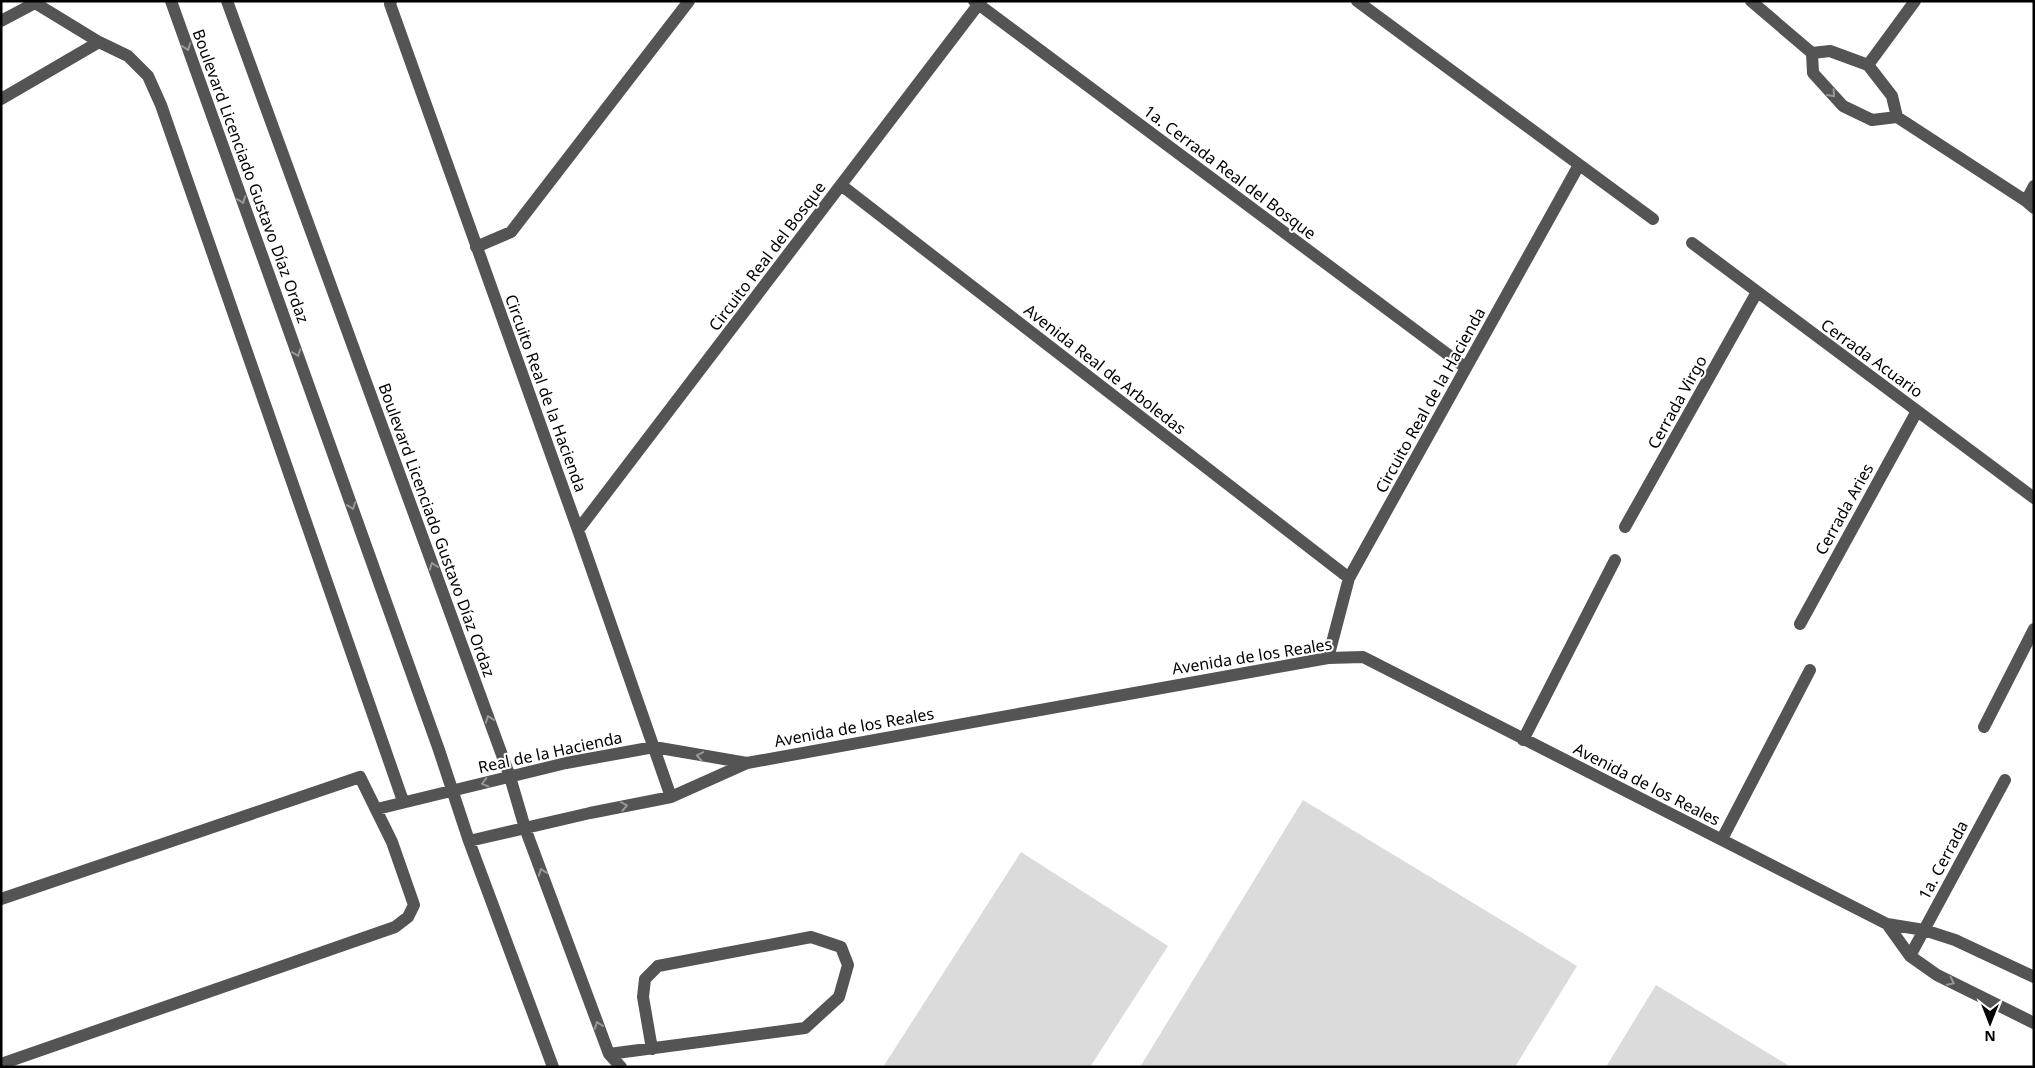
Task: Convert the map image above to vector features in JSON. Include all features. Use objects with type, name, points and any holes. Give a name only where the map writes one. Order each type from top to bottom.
[{"type":"street","name":"Boulevard Licenciado Gustavo Díaz Ordaz","points":[[171,1],[453,790],[469,841],[552,1067]]},
{"type":"street","name":"Boulevard Licenciado Gustavo Díaz Ordaz","points":[[227,1],[510,776],[526,828],[609,1054],[621,1067]]},
{"type":"street","name":"Circuito Real de la Hacienda","points":[[391,1],[390,4],[578,530],[671,797]]},
{"type":"street","points":[[476,247],[511,232],[689,1]]},
{"type":"street","points":[[1357,1],[1653,219]]},
{"type":"street","points":[[1751,1],[1812,53],[1813,73],[1843,106],[1872,120],[1897,117],[2030,205],[2034,186]]},
{"type":"street","points":[[1868,66],[1915,1]]},
{"type":"street","points":[[1,21],[36,2],[99,42],[128,56],[148,76],[161,105],[403,801]]},
{"type":"street","name":"Circuito Real del Bosque","points":[[578,530],[978,2]]},
{"type":"street","name":"1a. Cerrada Real del Bosque","points":[[978,2],[1466,368]]},
{"type":"street","points":[[1,99],[99,42]]},
{"type":"street","points":[[1812,53],[1830,51],[1868,66],[1892,96],[1897,117]]},
{"type":"street","name":"Circuito Real de la Hacienda","points":[[1328,658],[1349,578],[1579,165]]},
{"type":"street","name":"Avenida Real de Arboledas","points":[[841,185],[1349,578]]},
{"type":"street","name":"Cerrada Acuario","points":[[1692,244],[2034,498]]},
{"type":"street","name":"Cerrada Virgo","points":[[1625,527],[1757,292]]},
{"type":"street","name":"Cerrada Aries","points":[[1800,624],[1917,411]]},
{"type":"street","points":[[1523,740],[1615,560]]},
{"type":"street","points":[[1984,726],[2034,629]]},
{"type":"street","name":"Avenida de los Reales","points":[[469,841],[671,797],[747,763],[1328,658],[1363,657],[1887,924],[1924,930],[1956,940],[2034,977]]},
{"type":"street","points":[[1722,839],[1810,670]]},
{"type":"street","name":"Real de la Hacienda","points":[[378,808],[577,761],[654,747]]},
{"type":"street","name":"Avenida de los Reales","points":[[654,747],[747,763]]},
{"type":"street","points":[[1,899],[360,776],[378,808],[414,905],[408,918],[395,927],[1,1064]]},
{"type":"street","name":"1a. Cerrada","points":[[1910,956],[2005,780]]},
{"type":"street","name":"Avenida de los Reales","points":[[1887,924],[1910,956],[1937,975],[2034,1023]]},
{"type":"street","points":[[609,1054],[652,1049],[805,1028],[839,997],[848,965],[841,947],[811,937],[658,966],[645,979],[643,997],[652,1049]]},
{"type":"shaded area","points":[[1303,800],[1577,966],[1515,1067],[1140,1067]]},
{"type":"shaded area","points":[[1021,852],[1168,946],[1090,1067],[883,1067]]},
{"type":"shaded area","points":[[1656,985],[1791,1067],[1606,1067]]}]
